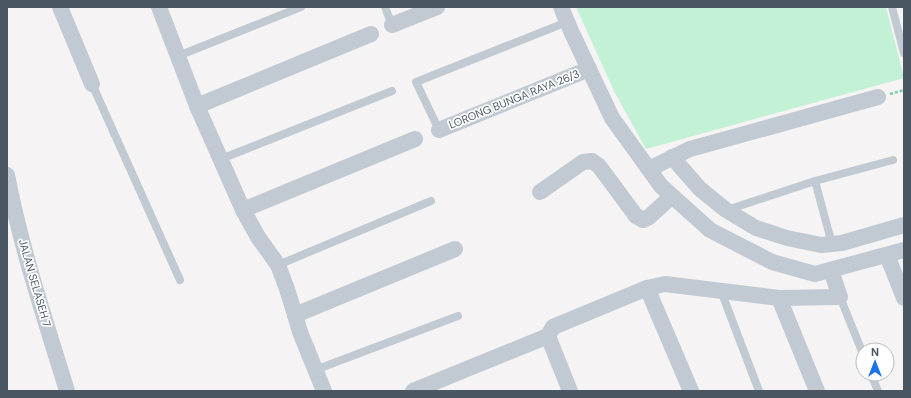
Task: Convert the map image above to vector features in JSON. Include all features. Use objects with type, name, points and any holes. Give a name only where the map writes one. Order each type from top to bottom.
[{"type":"street","points":[[60,7],[92,84]]},
{"type":"street","points":[[159,7],[197,106],[243,210],[258,237],[278,265],[300,332],[324,391]]},
{"type":"street","points":[[392,25],[436,7]]},
{"type":"street","points":[[561,7],[612,118],[661,186],[710,230],[772,262],[815,274],[904,250]]},
{"type":"street","points":[[197,106],[371,34]]},
{"type":"street","name":"LORONG BUNGA RAYA 26/3","points":[[439,130],[589,69]]},
{"type":"street","points":[[649,169],[690,149],[878,97]]},
{"type":"street","points":[[243,210],[415,140]]},
{"type":"street","points":[[672,157],[700,190],[726,210],[756,228],[787,238],[821,245],[832,244],[904,225]]},
{"type":"street","points":[[540,192],[583,162],[592,161],[599,166],[636,216],[643,220],[650,217],[672,196]]},
{"type":"street","name":"JALAN SELASEH 7","points":[[7,175],[12,204],[31,274],[67,391]]},
{"type":"street","points":[[295,315],[455,249]]},
{"type":"street","points":[[887,255],[904,298]]},
{"type":"street","points":[[413,391],[441,386],[548,336],[553,326],[647,288],[665,284],[779,298],[840,297],[831,270]]},
{"type":"street","points":[[647,288],[691,391]]},
{"type":"street","points":[[779,298],[817,391]]},
{"type":"street","points":[[548,336],[570,391]]},
{"type":"lane","points":[[178,56],[301,7]]},
{"type":"lane","points":[[386,7],[392,25]]},
{"type":"lane","points":[[892,7],[901,27],[904,53]]},
{"type":"lane","points":[[439,130],[416,82],[567,22]]},
{"type":"lane","points":[[92,84],[180,280]]},
{"type":"lane","points":[[221,159],[392,91]]},
{"type":"lane","points":[[726,210],[815,181],[893,160]]},
{"type":"lane","points":[[815,181],[832,244]]},
{"type":"lane","points":[[278,265],[432,201]]},
{"type":"lane","points":[[721,291],[759,391]]},
{"type":"lane","points":[[840,297],[858,342]]},
{"type":"lane","points":[[315,370],[458,316]]},
{"type":"green space","points":[[576,7],[886,7],[904,78],[646,149],[614,91]]}]
